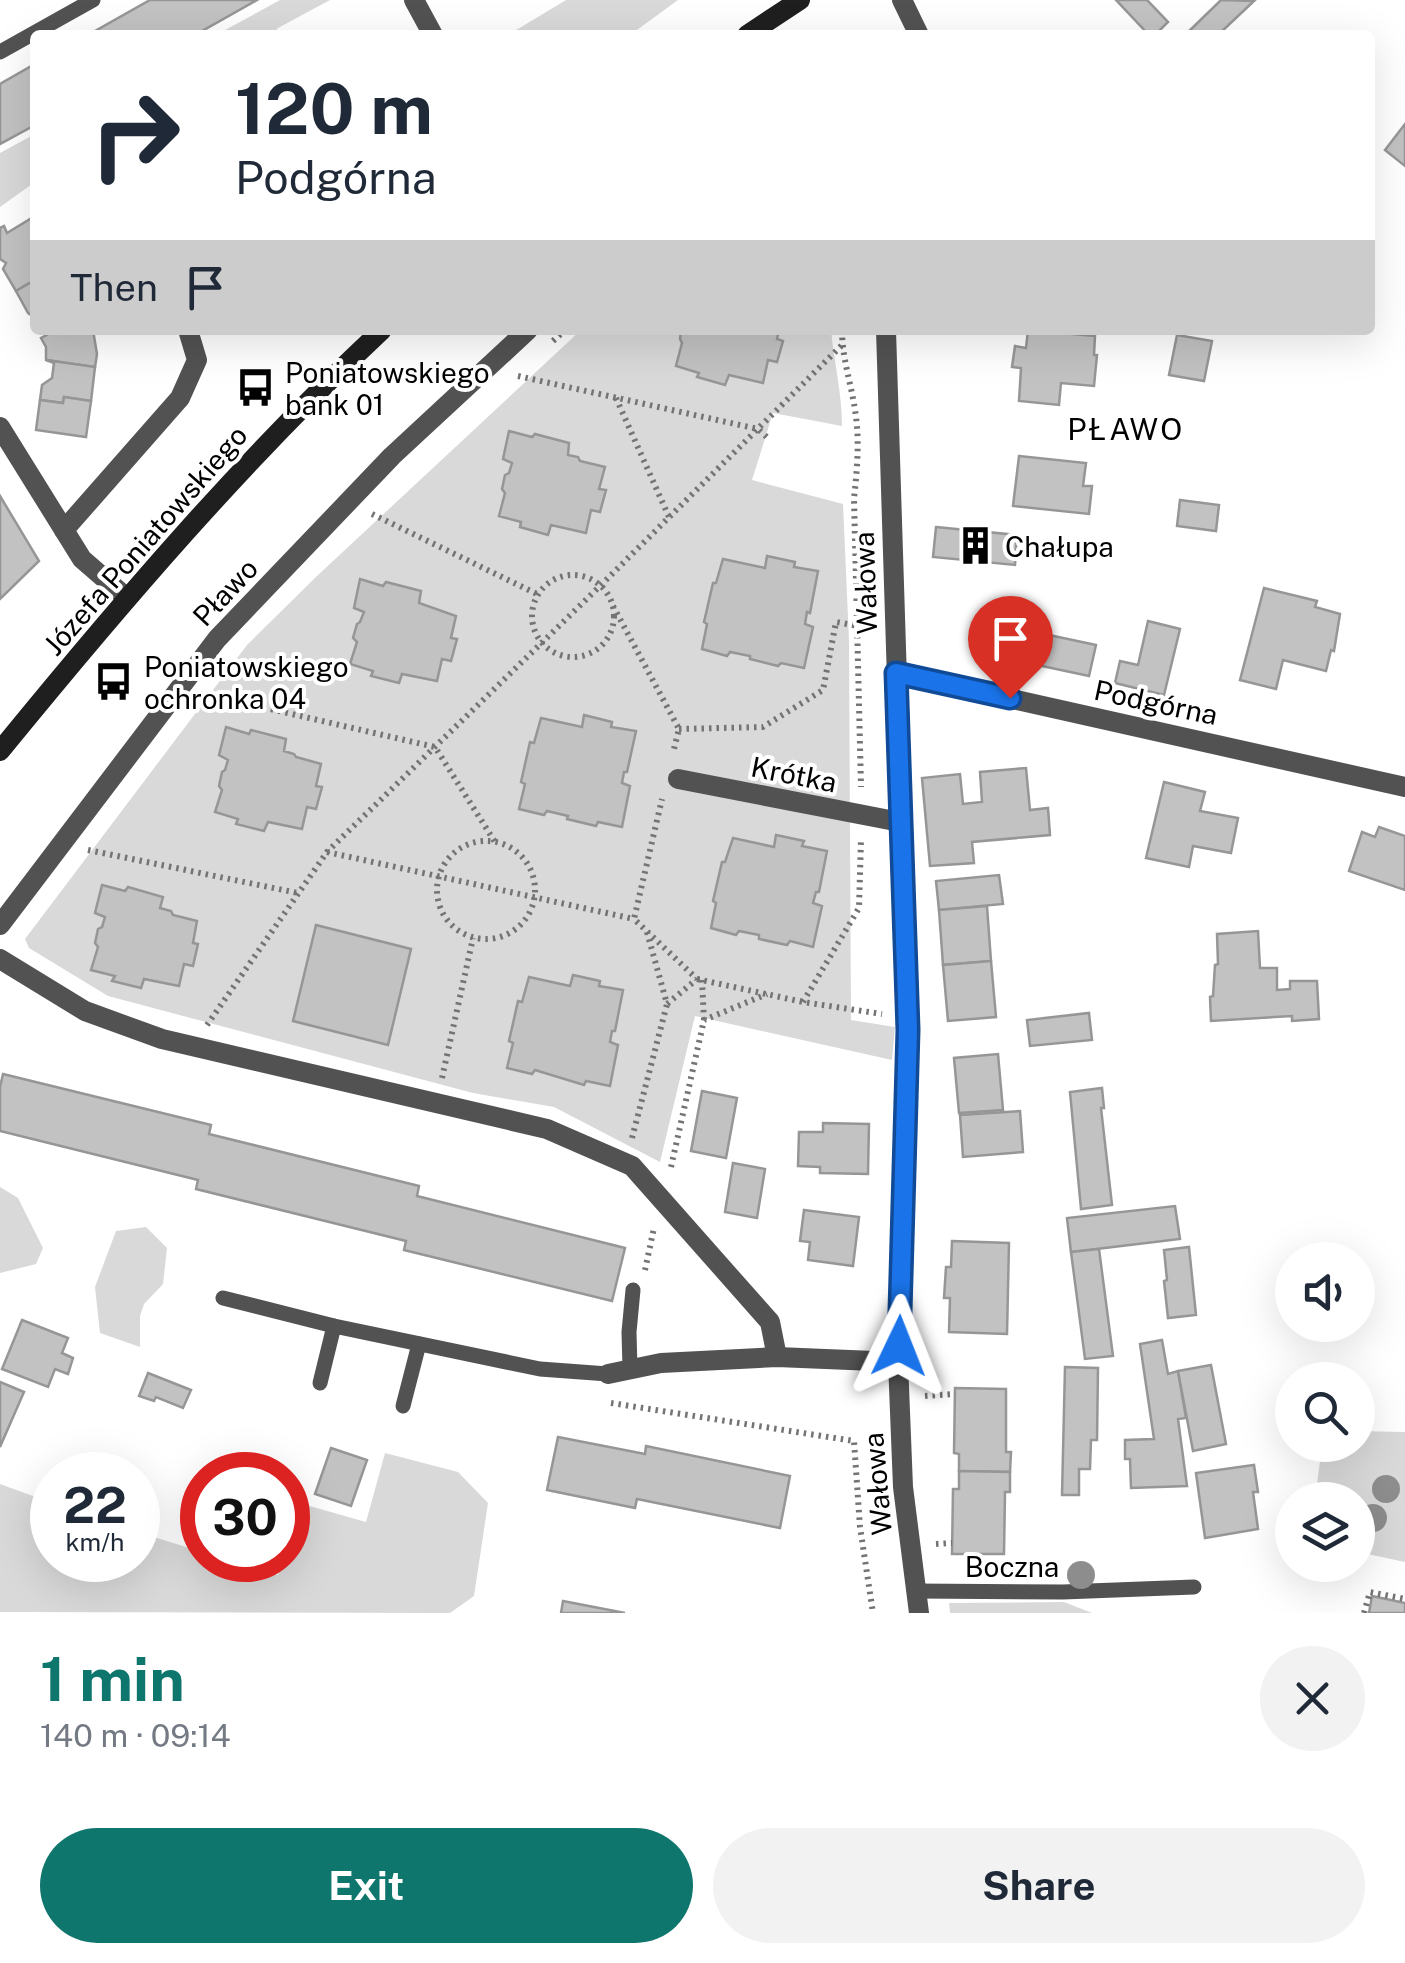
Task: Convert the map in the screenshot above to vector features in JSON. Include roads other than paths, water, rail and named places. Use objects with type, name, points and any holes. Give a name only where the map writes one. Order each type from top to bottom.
[{"type":"street","points":[[414,0],[430,30]]},
{"type":"street","points":[[755,30],[800,0]]},
{"type":"street","points":[[902,0],[917,30]]},
{"type":"street","points":[[64,530],[180,398],[197,360],[190,335]]},
{"type":"street","name":"Józefa Poniatowskiego","points":[[0,752],[225,486],[377,335]]},
{"type":"street","name":"Pławo","points":[[0,925],[217,639],[392,456],[523,335]]},
{"type":"street","name":"Wałowa","points":[[886,335],[908,1018],[898,1362],[903,1487],[919,1613]]},
{"type":"street","points":[[0,427],[82,559],[127,598]]},
{"type":"street","name":"Podgórna","points":[[896,673],[1405,787]]},
{"type":"street","name":"Krótka","points":[[671,776],[900,822]]},
{"type":"street","points":[[0,959],[85,1011],[162,1038],[546,1129],[632,1166],[770,1322],[777,1358]]},
{"type":"street","points":[[608,1374],[661,1363],[777,1358],[898,1362]]},
{"type":"lane","points":[[39,30],[93,0]]},
{"type":"lane","points":[[0,52],[30,35]]},
{"type":"lane","points":[[630,1370],[634,1290]]},
{"type":"lane","points":[[223,1298],[334,1326],[540,1369],[608,1374]]},
{"type":"lane","points":[[320,1383],[334,1326]]},
{"type":"lane","points":[[403,1406],[419,1344]]},
{"type":"lane","name":"Boczna","points":[[915,1591],[1194,1587]]},
{"type":"place","name":"Poniatowskiego bank 01","points":[[255,388]]},
{"type":"place","name":"Chałupa","points":[[975,546]]},
{"type":"place","name":"Poniatowskiego ochronka 04","points":[[114,682]]},
{"type":"district","name":"PŁAWO","points":[[1126,429]]}]
